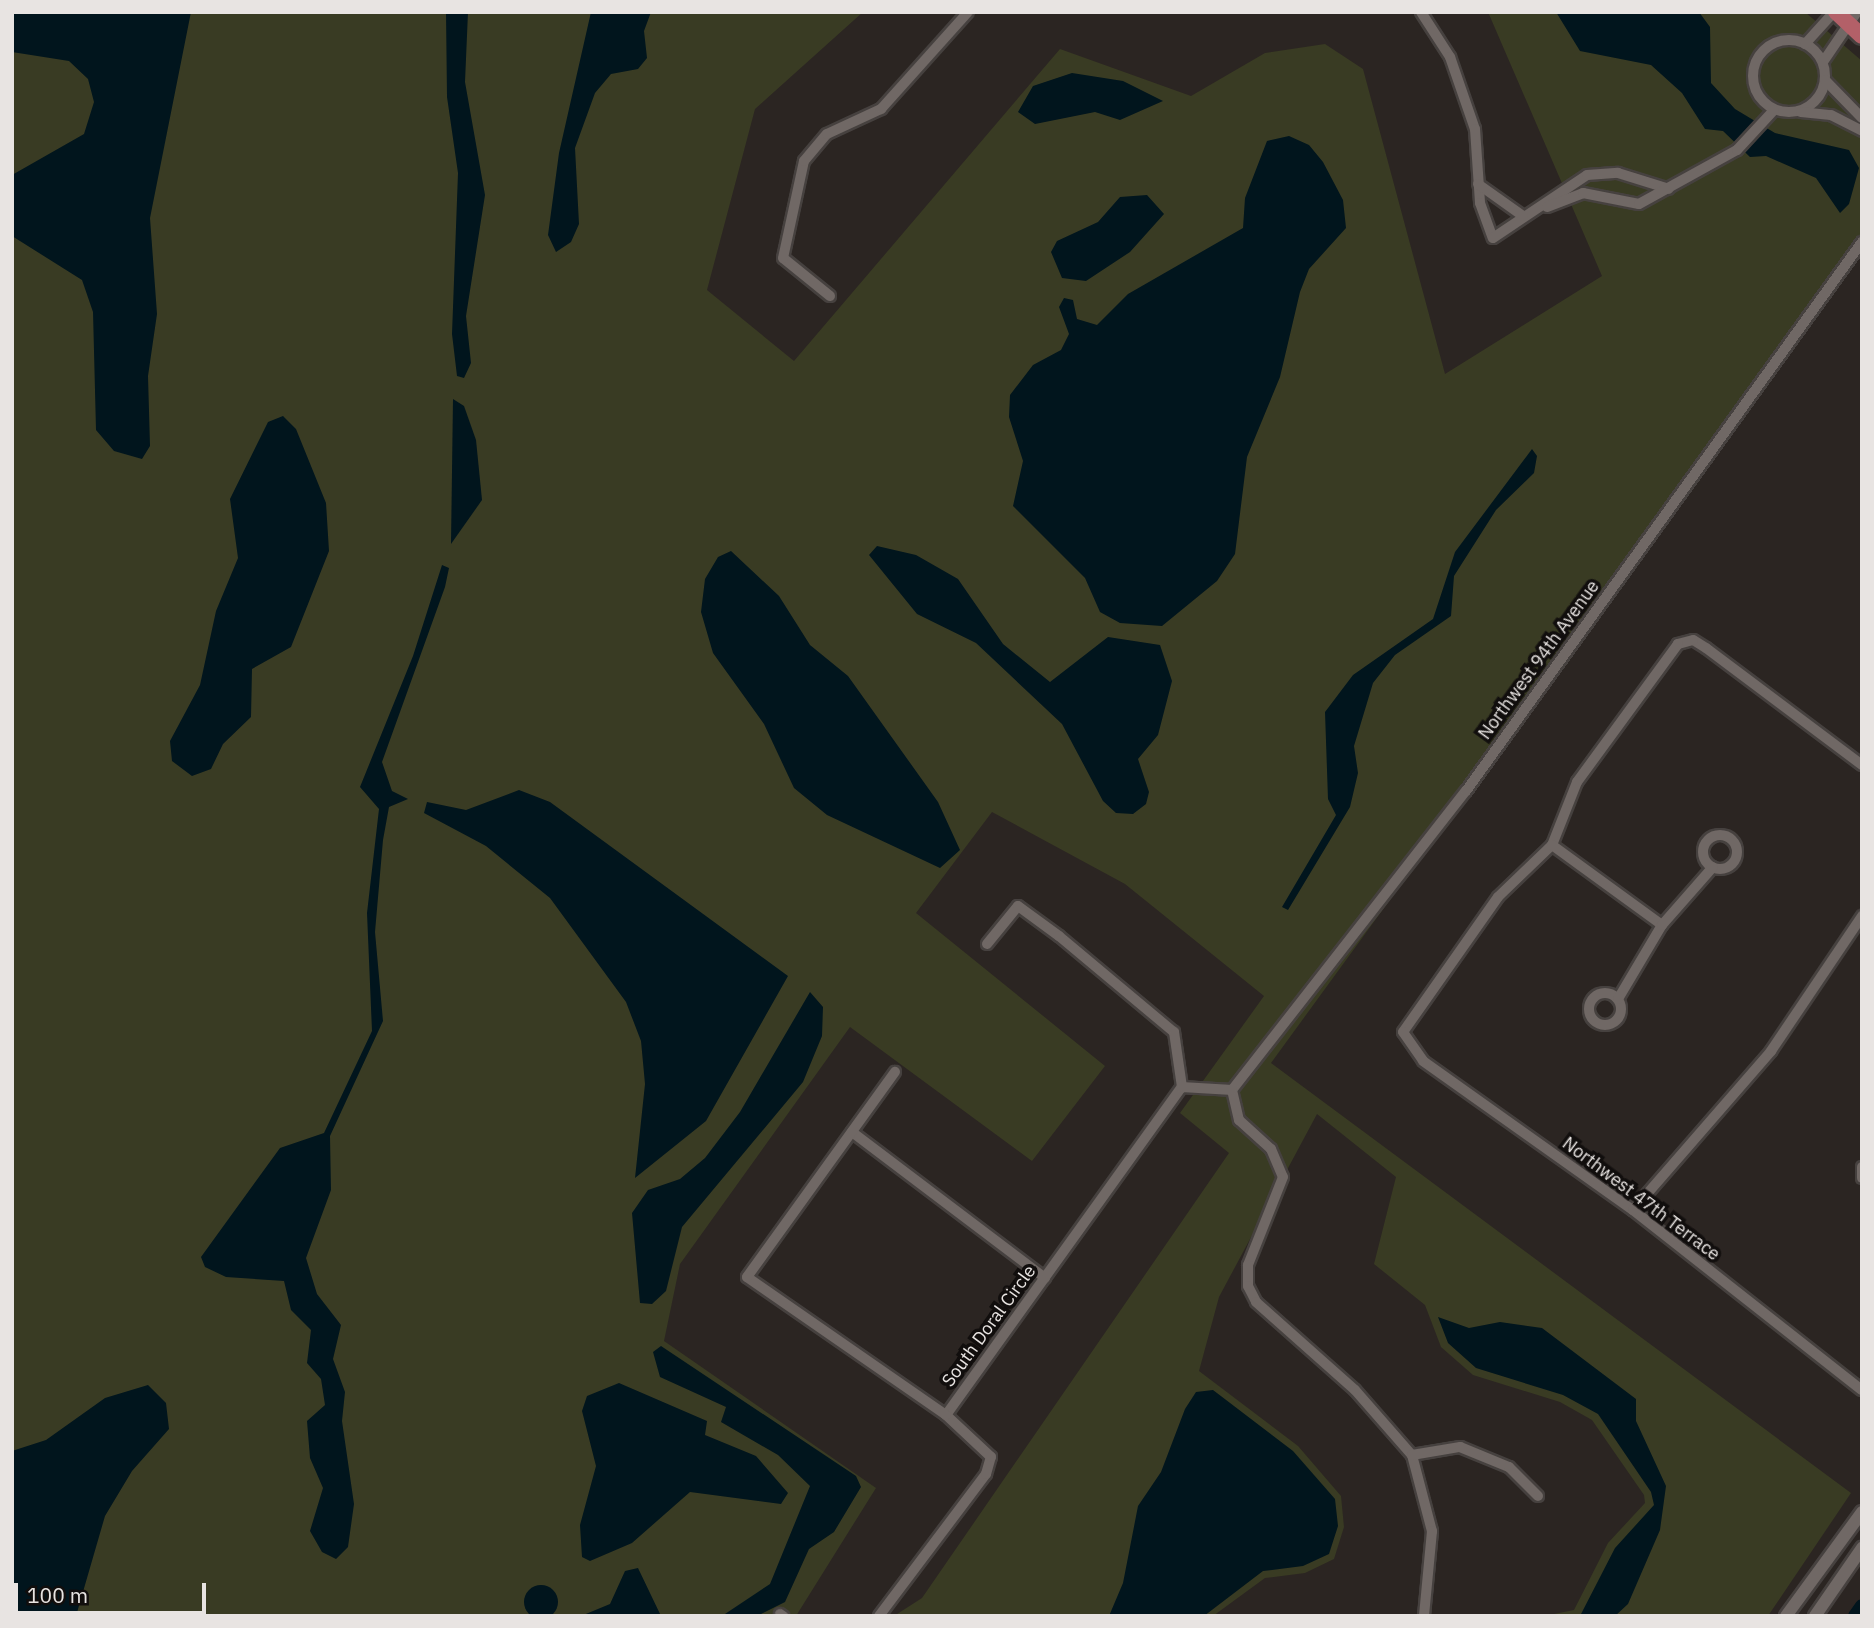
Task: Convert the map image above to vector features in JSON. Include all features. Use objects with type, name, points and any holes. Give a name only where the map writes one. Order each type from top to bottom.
[{"type":"main road","points":[[1835,12],[1857,25]]},
{"type":"street","points":[[830,296],[783,258],[804,162],[827,134],[881,109],[968,12]]},
{"type":"street","points":[[1421,12],[1450,57],[1475,129],[1478,184],[1493,238],[1587,175],[1618,173],[1669,189]]},
{"type":"street","points":[[1805,44],[1835,12]]},
{"type":"street","points":[[1823,62],[1857,25]]},
{"type":"street","points":[[1774,110],[1752,82],[1757,58],[1774,42],[1805,44],[1823,62],[1825,80],[1818,99],[1798,112]]},
{"type":"street","points":[[1825,80],[1862,118]]},
{"type":"street","points":[[1523,216],[1583,193],[1639,204],[1737,150],[1774,110],[1830,115],[1862,131]]},
{"type":"street","points":[[1478,184],[1523,216]]},
{"type":"street","name":"Northwest 94th Avenue","points":[[1232,1090],[1466,792],[1862,242]]},
{"type":"street","points":[[1662,925],[1552,845],[1577,782],[1682,641],[1706,648],[1862,765]]},
{"type":"street","name":"Northwest 47th Terrace","points":[[1552,845],[1497,897],[1403,1032],[1423,1061],[1633,1210],[1862,1390]]},
{"type":"street","points":[[1618,999],[1662,925],[1713,867]]},
{"type":"street","points":[[987,944],[1018,906],[1059,936],[1174,1032],[1182,1087],[1232,1090],[1239,1120],[1270,1149],[1283,1177],[1248,1265],[1256,1303],[1355,1390],[1412,1455],[1432,1531],[1424,1616]]},
{"type":"street","points":[[1633,1210],[1771,1051],[1862,916]]},
{"type":"street","points":[[895,1072],[747,1277],[946,1415]]},
{"type":"street","name":"South Doral Circle","points":[[879,1616],[986,1474],[991,1457],[946,1415],[1182,1087]]},
{"type":"street","points":[[852,1132],[1045,1278]]},
{"type":"street","points":[[1862,1167],[1862,1178]]},
{"type":"street","points":[[1412,1455],[1460,1447],[1508,1467],[1538,1496]]},
{"type":"street","points":[[1786,1616],[1862,1512]]},
{"type":"street","points":[[1815,1616],[1862,1548]]},
{"type":"green space","points":[[12,12],[863,12],[755,109],[707,290],[794,361],[1060,49],[1191,96],[1265,53],[1325,44],[1363,69],[1445,374],[1602,276],[1488,12],[1805,12],[1862,61],[1862,252],[1271,1063],[1851,1493],[1768,1616],[1544,1616],[1574,1610],[1608,1543],[1645,1503],[1644,1495],[1592,1420],[1560,1402],[1473,1375],[1441,1347],[1425,1305],[1374,1264],[1396,1177],[1317,1114],[1219,1297],[1199,1371],[1298,1446],[1341,1496],[1344,1527],[1334,1559],[1305,1573],[1265,1578],[1213,1616],[894,1616],[922,1598],[1229,1153],[1180,1113],[1264,996],[1125,884],[992,812],[916,913],[1105,1066],[1032,1161],[850,1027],[680,1264],[664,1341],[876,1488],[796,1616],[12,1616]]},
{"type":"water","points":[[12,12],[191,12],[150,218],[157,314],[148,376],[150,446],[142,459],[114,451],[96,430],[93,312],[82,280],[12,236],[12,175],[84,134],[94,102],[88,79],[69,61],[12,52]]},
{"type":"water","points":[[446,12],[468,12],[465,82],[485,195],[466,316],[471,363],[464,378],[457,376],[452,334],[458,173],[447,97]]},
{"type":"water","points":[[591,12],[651,12],[644,31],[647,58],[638,69],[611,74],[595,93],[575,148],[579,224],[571,242],[556,252],[548,235],[559,153]]},
{"type":"water","points":[[1556,12],[1699,12],[1710,27],[1711,83],[1735,109],[1775,133],[1849,150],[1859,168],[1849,204],[1840,213],[1816,178],[1766,156],[1750,157],[1723,131],[1705,129],[1682,93],[1651,65],[1580,51]]},
{"type":"water","points":[[1072,73],[1123,81],[1163,101],[1120,120],[1095,112],[1035,124],[1018,112],[1033,86]]},
{"type":"water","points":[[1289,136],[1309,145],[1323,162],[1343,200],[1346,228],[1309,269],[1300,292],[1280,377],[1247,457],[1235,554],[1217,581],[1162,626],[1120,623],[1100,612],[1085,578],[1013,506],[1023,461],[1009,417],[1010,395],[1033,365],[1061,350],[1069,334],[1059,307],[1064,298],[1073,300],[1077,319],[1097,325],[1128,294],[1243,228],[1245,198],[1267,141]]},
{"type":"water","points":[[1147,195],[1164,214],[1130,252],[1086,281],[1062,278],[1051,252],[1057,241],[1098,222],[1120,197]]},
{"type":"water","points":[[453,399],[464,406],[476,440],[482,500],[451,544]]},
{"type":"water","points":[[283,416],[296,429],[326,503],[329,551],[291,647],[252,669],[251,717],[223,744],[211,769],[192,776],[172,761],[170,741],[200,685],[216,611],[238,558],[230,499],[268,422]]},
{"type":"water","points":[[1532,449],[1537,456],[1534,473],[1496,510],[1454,576],[1451,616],[1395,655],[1373,683],[1354,746],[1358,773],[1350,807],[1288,910],[1282,907],[1336,815],[1328,799],[1325,712],[1353,675],[1433,619],[1455,552]]},
{"type":"water","points":[[877,546],[916,555],[958,579],[1003,644],[1050,682],[1108,637],[1160,645],[1172,681],[1158,735],[1138,759],[1149,792],[1146,804],[1133,814],[1116,813],[1103,801],[1062,724],[976,643],[917,614],[869,555]]},
{"type":"water","points":[[731,551],[779,596],[810,645],[848,676],[938,802],[960,850],[940,868],[827,815],[794,788],[764,724],[713,653],[701,612],[705,579],[718,557]]},
{"type":"water","points":[[442,565],[449,568],[445,587],[382,762],[392,791],[408,799],[389,807],[383,840],[375,932],[383,1021],[330,1136],[331,1190],[306,1258],[317,1294],[341,1325],[333,1359],[345,1392],[342,1421],[354,1504],[348,1547],[336,1559],[322,1552],[310,1531],[323,1488],[310,1458],[307,1421],[325,1405],[321,1379],[307,1363],[311,1330],[291,1310],[284,1281],[226,1277],[205,1267],[201,1257],[280,1148],[324,1133],[372,1031],[367,913],[379,809],[360,787],[413,656]]},
{"type":"water","points":[[519,790],[550,802],[788,976],[706,1121],[635,1178],[645,1084],[641,1041],[626,1002],[550,898],[486,846],[424,813],[427,802],[466,810]]},
{"type":"water","points":[[810,992],[823,1007],[822,1036],[803,1082],[682,1227],[666,1291],[652,1304],[640,1303],[632,1213],[648,1190],[680,1179],[705,1158],[740,1112]]},
{"type":"water","points":[[1438,1317],[1469,1328],[1500,1322],[1542,1328],[1636,1399],[1636,1421],[1666,1486],[1660,1530],[1628,1604],[1615,1616],[1580,1616],[1615,1548],[1654,1505],[1651,1492],[1598,1414],[1563,1395],[1476,1368],[1448,1343]]},
{"type":"water","points":[[661,1346],[856,1476],[861,1487],[834,1532],[809,1549],[785,1602],[757,1616],[722,1616],[770,1584],[810,1486],[778,1455],[721,1422],[726,1407],[660,1377],[653,1352]]},
{"type":"water","points":[[619,1383],[707,1421],[705,1435],[756,1456],[788,1493],[781,1504],[690,1492],[632,1543],[590,1561],[582,1557],[580,1525],[596,1466],[582,1411],[587,1396]]},
{"type":"water","points":[[148,1385],[166,1403],[169,1429],[132,1471],[105,1516],[76,1616],[12,1616],[12,1451],[46,1440],[105,1398]]},
{"type":"water","points":[[1213,1390],[1293,1451],[1335,1499],[1338,1526],[1329,1554],[1303,1566],[1263,1571],[1204,1616],[1109,1616],[1123,1583],[1138,1506],[1161,1472],[1185,1409],[1196,1392]]},
{"type":"water","points":[[638,1568],[661,1616],[581,1616],[610,1604],[625,1571]]},
{"type":"water","points":[[541,1585],[553,1590],[558,1602],[553,1614],[541,1619],[529,1614],[524,1602],[529,1590]]},
{"type":"waterway","points":[[1855,1616],[1862,1606]]}]
